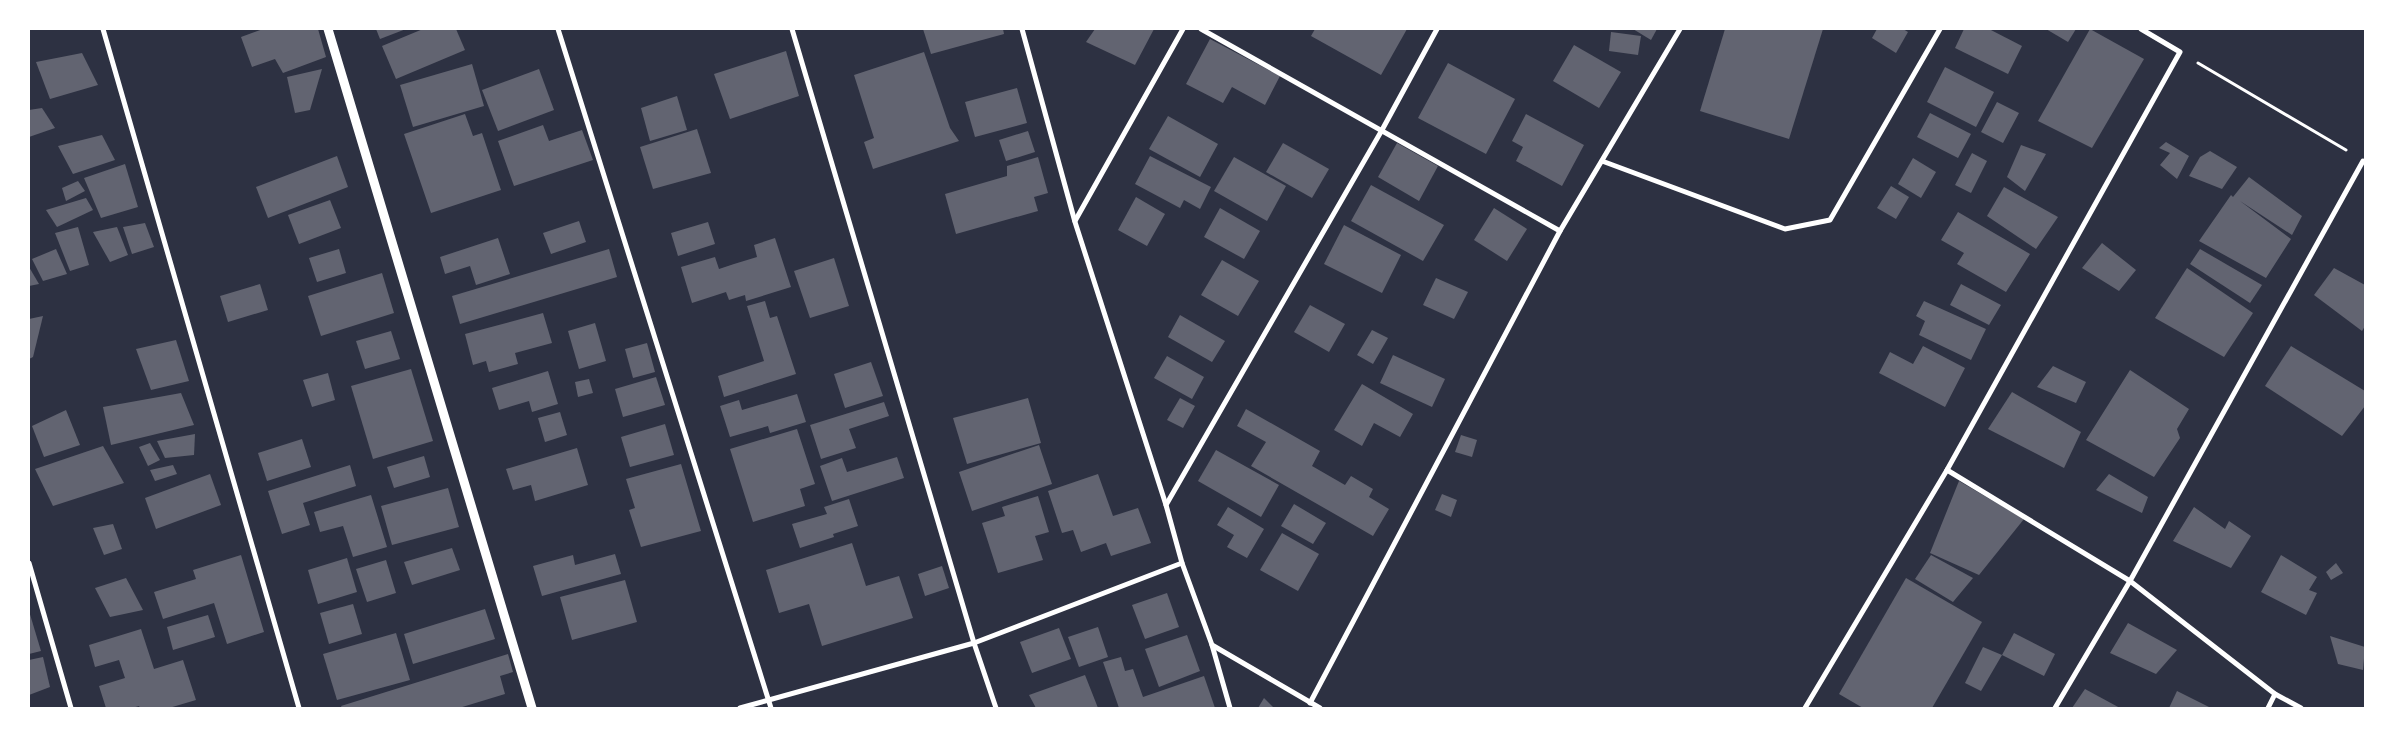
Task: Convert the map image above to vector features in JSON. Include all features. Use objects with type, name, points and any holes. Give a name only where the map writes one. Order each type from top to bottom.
[{"type":"street","points":[[103,29],[299,708]]},
{"type":"street","points":[[328,29],[532,708]]},
{"type":"street","points":[[558,29],[772,708]]},
{"type":"street","points":[[792,29],[974,643],[996,708]]},
{"type":"street","points":[[1022,29],[1075,222],[1166,505],[1182,563],[1212,645],[1230,708]]},
{"type":"street","points":[[1075,222],[1183,29]]},
{"type":"street","points":[[1201,29],[1560,231]]},
{"type":"street","points":[[1166,505],[1382,130],[1437,29]]},
{"type":"street","points":[[1310,703],[1560,231],[1680,29]]},
{"type":"street","points":[[1602,161],[1785,229],[1830,220],[1940,29]]},
{"type":"street","points":[[1805,708],[1947,470],[2180,52],[2140,29]]},
{"type":"street","points":[[2055,708],[2130,581],[2363,160]]},
{"type":"street","points":[[1947,470],[2130,581],[2275,694],[2301,708]]},
{"type":"street","points":[[29,563],[72,708]]},
{"type":"street","points":[[740,708],[974,643],[1182,563]]},
{"type":"street","points":[[1212,645],[1320,708]]},
{"type":"street","points":[[2268,708],[2275,694]]},
{"type":"path","points":[[2180,52],[2363,160]]},
{"type":"building","points":[[263,29],[318,29],[326,57],[283,73],[275,59],[252,67],[241,37]]},
{"type":"building","points":[[376,29],[406,29],[380,39]]},
{"type":"building","points":[[423,29],[456,29],[465,50],[396,79],[382,46]]},
{"type":"building","points":[[923,29],[1003,29],[1004,34],[931,54]]},
{"type":"building","points":[[1095,29],[1154,29],[1135,65],[1086,42]]},
{"type":"building","points":[[1315,29],[1407,29],[1381,75],[1311,36]]},
{"type":"building","points":[[1633,29],[1657,29],[1651,40]]},
{"type":"building","points":[[1725,29],[1823,29],[1789,139],[1700,111]]},
{"type":"building","points":[[1877,29],[1903,29],[1908,32],[1896,53],[1872,38]]},
{"type":"building","points":[[1964,29],[1989,29],[2022,46],[2008,74],[1955,48]]},
{"type":"building","points":[[2046,29],[2076,29],[2068,42]]},
{"type":"building","points":[[2090,29],[2144,59],[2092,148],[2038,121]]},
{"type":"building","points":[[1611,32],[1641,36],[1638,55],[1609,51]]},
{"type":"building","points":[[1210,39],[1280,76],[1265,105],[1232,87],[1223,103],[1186,84]]},
{"type":"building","points":[[1574,45],[1621,72],[1599,108],[1553,81]]},
{"type":"building","points":[[786,51],[799,96],[730,119],[714,74]]},
{"type":"building","points":[[924,52],[950,128],[959,141],[873,169],[864,142],[874,138],[854,75]]},
{"type":"building","points":[[82,53],[98,85],[50,99],[36,62]]},
{"type":"building","points":[[1448,63],[1515,99],[1486,154],[1418,118]]},
{"type":"building","points":[[472,64],[484,106],[413,127],[400,85]]},
{"type":"building","points":[[1945,67],[1994,92],[1976,127],[1927,102]]},
{"type":"building","points":[[322,69],[310,110],[295,113],[287,77]]},
{"type":"building","points":[[539,69],[554,110],[498,131],[482,90]]},
{"type":"building","points":[[1017,88],[1027,123],[975,137],[965,102]]},
{"type":"building","points":[[677,96],[687,130],[650,141],[641,108]]},
{"type":"building","points":[[1997,102],[2019,113],[2003,143],[1981,132]]},
{"type":"building","points":[[42,108],[55,128],[29,137],[29,110]]},
{"type":"building","points":[[1930,113],[1971,134],[1958,158],[1917,137]]},
{"type":"building","points":[[465,114],[473,136],[482,133],[501,190],[431,213],[404,134]]},
{"type":"building","points":[[1526,114],[1584,145],[1562,186],[1516,161],[1523,147],[1512,141]]},
{"type":"building","points":[[1168,116],[1218,144],[1200,177],[1149,149]]},
{"type":"building","points":[[543,125],[549,141],[582,130],[593,160],[514,186],[498,141]]},
{"type":"building","points":[[697,129],[711,173],[653,189],[640,147]]},
{"type":"building","points":[[1028,131],[1035,152],[1006,161],[999,140]]},
{"type":"building","points":[[102,135],[115,160],[73,174],[58,146]]},
{"type":"building","points":[[2166,142],[2189,156],[2177,179],[2160,165],[2170,153],[2159,148]]},
{"type":"building","points":[[1283,143],[1329,169],[1312,198],[1266,172]]},
{"type":"building","points":[[1397,143],[1438,166],[1419,201],[1378,177]]},
{"type":"building","points":[[2021,145],[2046,154],[2025,191],[2007,177]]},
{"type":"building","points":[[2210,151],[2237,167],[2222,189],[2189,176],[2200,157]]},
{"type":"building","points":[[1972,153],[1987,161],[1971,193],[1955,185]]},
{"type":"building","points":[[337,156],[348,187],[268,218],[256,187]]},
{"type":"building","points":[[1150,156],[1211,187],[1200,209],[1184,200],[1180,208],[1135,184]]},
{"type":"building","points":[[1038,157],[1048,193],[1034,197],[1038,211],[956,234],[945,194],[1007,176],[1007,166]]},
{"type":"building","points":[[1234,157],[1286,186],[1267,221],[1214,191]]},
{"type":"building","points":[[1913,158],[1936,172],[1921,198],[1898,184]]},
{"type":"building","points":[[125,164],[138,207],[101,218],[84,178]]},
{"type":"building","points":[[2249,177],[2302,216],[2292,235],[2240,201],[2291,239],[2266,278],[2199,241],[2231,195],[2233,197]]},
{"type":"building","points":[[78,181],[85,191],[66,201],[62,188]]},
{"type":"building","points":[[1371,185],[1444,225],[1423,261],[1351,221]]},
{"type":"building","points":[[1891,186],[1909,197],[1896,219],[1877,208]]},
{"type":"building","points":[[2004,187],[2058,217],[2036,249],[1987,216]]},
{"type":"building","points":[[1136,197],[1165,214],[1147,246],[1118,230]]},
{"type":"building","points":[[86,198],[93,210],[57,227],[46,210]]},
{"type":"building","points":[[330,200],[341,228],[299,244],[288,215]]},
{"type":"building","points":[[1220,208],[1260,231],[1244,259],[1204,237]]},
{"type":"building","points":[[1494,208],[1527,229],[1507,261],[1474,240]]},
{"type":"building","points":[[1958,212],[2030,254],[2006,292],[1957,264],[1964,253],[1941,240]]},
{"type":"building","points":[[579,221],[586,242],[551,254],[543,233]]},
{"type":"building","points":[[708,222],[715,244],[678,256],[671,233]]},
{"type":"building","points":[[145,223],[154,247],[132,254],[123,227]]},
{"type":"building","points":[[1344,225],[1401,255],[1382,293],[1324,264]]},
{"type":"building","points":[[78,227],[89,265],[70,271],[55,233]]},
{"type":"building","points":[[117,227],[128,255],[110,262],[93,232]]},
{"type":"building","points":[[498,238],[510,274],[476,285],[470,266],[445,274],[440,257]]},
{"type":"building","points":[[775,238],[791,287],[746,301],[745,295],[729,300],[726,292],[692,303],[681,267],[715,257],[719,269],[757,257],[754,245]]},
{"type":"building","points":[[2102,243],[2136,270],[2119,291],[2082,268]]},
{"type":"building","points":[[56,249],[67,274],[43,281],[32,259]]},
{"type":"building","points":[[339,249],[346,273],[317,282],[309,258]]},
{"type":"building","points":[[609,249],[617,277],[460,324],[452,296]]},
{"type":"building","points":[[2200,249],[2262,285],[2250,303],[2190,264]]},
{"type":"building","points":[[834,258],[849,306],[810,318],[794,271]]},
{"type":"building","points":[[1222,260],[1259,281],[1238,316],[1201,295]]},
{"type":"building","points":[[29,267],[39,284],[29,286]]},
{"type":"building","points":[[2187,268],[2253,313],[2224,357],[2155,318]]},
{"type":"building","points":[[2334,268],[2365,285],[2365,326],[2362,331],[2314,295]]},
{"type":"building","points":[[382,273],[394,313],[321,336],[308,296]]},
{"type":"building","points":[[1436,278],[1468,292],[1454,319],[1423,305]]},
{"type":"building","points":[[260,284],[268,310],[228,322],[220,296]]},
{"type":"building","points":[[1961,284],[2001,305],[1989,325],[1950,305]]},
{"type":"building","points":[[765,301],[770,318],[777,316],[796,374],[724,397],[718,376],[764,361],[747,306]]},
{"type":"building","points":[[1924,301],[1986,329],[1971,360],[1919,335],[1925,321],[1916,316]]},
{"type":"building","points":[[1310,305],[1345,324],[1329,352],[1294,332]]},
{"type":"building","points":[[543,313],[552,343],[515,353],[518,364],[489,372],[486,361],[473,365],[465,334]]},
{"type":"building","points":[[1180,315],[1225,341],[1212,362],[1168,337]]},
{"type":"building","points":[[43,316],[33,357],[29,359],[29,319]]},
{"type":"building","points":[[595,323],[606,361],[579,369],[568,331]]},
{"type":"building","points":[[1372,330],[1388,338],[1373,364],[1357,355]]},
{"type":"building","points":[[391,331],[400,359],[365,369],[356,341]]},
{"type":"building","points":[[176,340],[189,381],[151,390],[136,349]]},
{"type":"building","points":[[647,343],[655,372],[633,378],[625,349]]},
{"type":"building","points":[[1923,346],[1965,368],[1945,407],[1879,373],[1890,352],[1913,364]]},
{"type":"building","points":[[2291,346],[2365,391],[2365,406],[2342,436],[2265,386]]},
{"type":"building","points":[[1393,355],[1445,379],[1432,407],[1380,383]]},
{"type":"building","points":[[1167,356],[1204,377],[1192,399],[1154,378]]},
{"type":"building","points":[[871,362],[883,396],[845,408],[834,374]]},
{"type":"building","points":[[2053,366],[2086,382],[2076,403],[2037,387]]},
{"type":"building","points":[[411,369],[433,441],[373,459],[351,386]]},
{"type":"building","points":[[2130,370],[2189,409],[2177,429],[2180,438],[2154,477],[2086,440]]},
{"type":"building","points":[[548,371],[558,404],[532,412],[529,401],[499,410],[492,388]]},
{"type":"building","points":[[328,373],[335,400],[312,407],[303,380]]},
{"type":"building","points":[[656,377],[665,405],[623,417],[615,389]]},
{"type":"building","points":[[589,379],[593,393],[578,397],[575,382]]},
{"type":"building","points":[[1362,384],[1413,414],[1400,437],[1374,423],[1362,446],[1334,430]]},
{"type":"building","points":[[2012,392],[2081,432],[2064,468],[1988,429]]},
{"type":"building","points":[[181,393],[194,425],[111,445],[103,407]]},
{"type":"building","points":[[797,394],[806,422],[770,433],[768,426],[730,437],[720,406],[739,400],[742,410]]},
{"type":"building","points":[[1028,398],[1041,443],[967,464],[953,418]]},
{"type":"building","points":[[1180,398],[1195,406],[1183,428],[1167,420]]},
{"type":"building","points":[[884,402],[889,416],[849,429],[856,448],[821,459],[810,425]]},
{"type":"building","points":[[1246,409],[1320,451],[1312,466],[1345,485],[1351,476],[1373,489],[1369,497],[1389,509],[1373,536],[1251,466],[1266,442],[1237,426]]},
{"type":"building","points":[[66,410],[80,445],[44,457],[32,426]]},
{"type":"building","points":[[560,412],[567,435],[545,442],[538,418]]},
{"type":"building","points":[[665,424],[674,455],[630,467],[621,437]]},
{"type":"building","points":[[797,429],[815,484],[800,489],[805,506],[753,522],[730,449]]},
{"type":"building","points":[[195,434],[194,455],[165,458],[157,441]]},
{"type":"building","points":[[1461,435],[1477,440],[1472,457],[1455,452]]},
{"type":"building","points":[[302,439],[311,467],[267,481],[258,453]]},
{"type":"building","points":[[150,443],[160,460],[148,466],[139,447]]},
{"type":"building","points":[[1039,445],[1052,484],[972,511],[959,472]]},
{"type":"building","points":[[103,446],[124,483],[53,506],[35,469]]},
{"type":"building","points":[[577,448],[588,485],[535,501],[531,485],[513,490],[506,469]]},
{"type":"building","points":[[1216,450],[1279,485],[1261,517],[1198,481]]},
{"type":"building","points":[[424,456],[430,477],[394,488],[387,467]]},
{"type":"building","points":[[897,457],[904,478],[832,501],[820,466],[842,458],[847,472]]},
{"type":"building","points":[[681,464],[701,531],[641,547],[629,510],[635,508],[626,479]]},
{"type":"building","points":[[173,465],[177,474],[155,481],[150,470]]},
{"type":"building","points":[[350,465],[356,486],[303,503],[310,525],[282,534],[268,491]]},
{"type":"building","points":[[210,474],[221,505],[156,529],[145,498]]},
{"type":"building","points":[[1098,474],[1113,516],[1138,508],[1151,543],[1111,556],[1106,543],[1081,552],[1073,530],[1062,533],[1048,491]]},
{"type":"building","points":[[2109,474],[2148,497],[2142,513],[2096,490]]},
{"type":"building","points":[[1959,481],[2024,519],[1979,575],[1930,553]]},
{"type":"building","points":[[448,488],[459,527],[392,545],[381,506]]},
{"type":"building","points":[[1442,494],[1457,500],[1451,517],[1435,510]]},
{"type":"building","points":[[371,495],[387,547],[353,557],[343,526],[320,532],[314,512]]},
{"type":"building","points":[[1038,496],[1049,532],[1035,536],[1043,560],[998,573],[982,523],[1005,516],[1002,507]]},
{"type":"building","points":[[849,499],[858,526],[833,534],[834,537],[800,548],[792,524],[827,514],[824,507]]},
{"type":"building","points":[[1294,504],[1326,523],[1313,544],[1281,526]]},
{"type":"building","points":[[1228,507],[1264,529],[1247,558],[1227,547],[1234,535],[1217,525]]},
{"type":"building","points":[[2194,507],[2225,529],[2229,521],[2251,536],[2231,568],[2173,541]]},
{"type":"building","points":[[113,524],[122,549],[104,555],[93,528]]},
{"type":"building","points":[[1282,533],[1319,554],[1298,591],[1260,570]]},
{"type":"building","points":[[852,543],[866,586],[899,576],[913,618],[822,646],[809,604],[779,613],[766,570]]},
{"type":"building","points":[[452,548],[460,570],[412,585],[404,562]]},
{"type":"building","points":[[615,554],[621,574],[542,596],[533,566],[573,555],[575,565]]},
{"type":"building","points":[[241,555],[264,632],[227,644],[214,603],[163,619],[154,592],[196,579],[193,570]]},
{"type":"building","points":[[1931,555],[1973,578],[1953,602],[1915,579]]},
{"type":"building","points":[[2281,555],[2317,577],[2309,590],[2317,593],[2306,615],[2261,592]]},
{"type":"building","points":[[347,558],[357,592],[318,604],[308,570]]},
{"type":"building","points":[[386,560],[396,593],[367,602],[356,569]]},
{"type":"building","points":[[2336,563],[2343,573],[2331,580],[2326,572]]},
{"type":"building","points":[[942,566],[949,588],[925,596],[918,574]]},
{"type":"building","points":[[126,578],[143,610],[110,617],[95,588]]},
{"type":"building","points":[[1906,578],[1982,622],[1932,708],[1863,708],[1839,694]]},
{"type":"building","points":[[625,580],[637,622],[572,640],[560,597]]},
{"type":"building","points":[[1167,593],[1179,627],[1145,639],[1132,605]]},
{"type":"building","points":[[353,604],[362,634],[329,644],[320,613]]},
{"type":"building","points":[[485,609],[495,639],[413,664],[404,634]]},
{"type":"building","points":[[29,611],[41,651],[29,654]]},
{"type":"building","points":[[208,615],[215,637],[173,650],[167,627]]},
{"type":"building","points":[[2128,623],[2177,650],[2156,674],[2110,653]]},
{"type":"building","points":[[1098,627],[1108,657],[1079,667],[1068,637]]},
{"type":"building","points":[[1059,628],[1071,659],[1032,673],[1020,642]]},
{"type":"building","points":[[141,629],[154,669],[183,660],[196,700],[169,708],[140,708],[139,706],[132,708],[106,708],[99,686],[125,678],[119,660],[95,667],[89,645]]},
{"type":"building","points":[[396,633],[410,680],[337,700],[323,654]]},
{"type":"building","points":[[2014,633],[2055,654],[2044,676],[2002,655]]},
{"type":"building","points":[[1187,635],[1200,671],[1159,687],[1145,649]]},
{"type":"building","points":[[2330,636],[2365,647],[2363,670],[2338,664]]},
{"type":"building","points":[[1983,647],[2002,655],[1981,691],[1965,683]]},
{"type":"building","points":[[508,654],[513,672],[500,676],[505,694],[459,708],[342,708],[341,706]]},
{"type":"building","points":[[43,657],[50,687],[29,695],[29,660]]},
{"type":"building","points":[[1121,657],[1125,671],[1133,669],[1143,697],[1204,676],[1215,708],[1119,708],[1103,662]]},
{"type":"building","points":[[1085,675],[1098,708],[1036,708],[1029,695]]},
{"type":"building","points":[[2085,689],[2120,708],[2072,708]]},
{"type":"building","points":[[2177,691],[2211,708],[2169,708]]},
{"type":"building","points":[[1264,698],[1274,708],[1258,708]]}]
